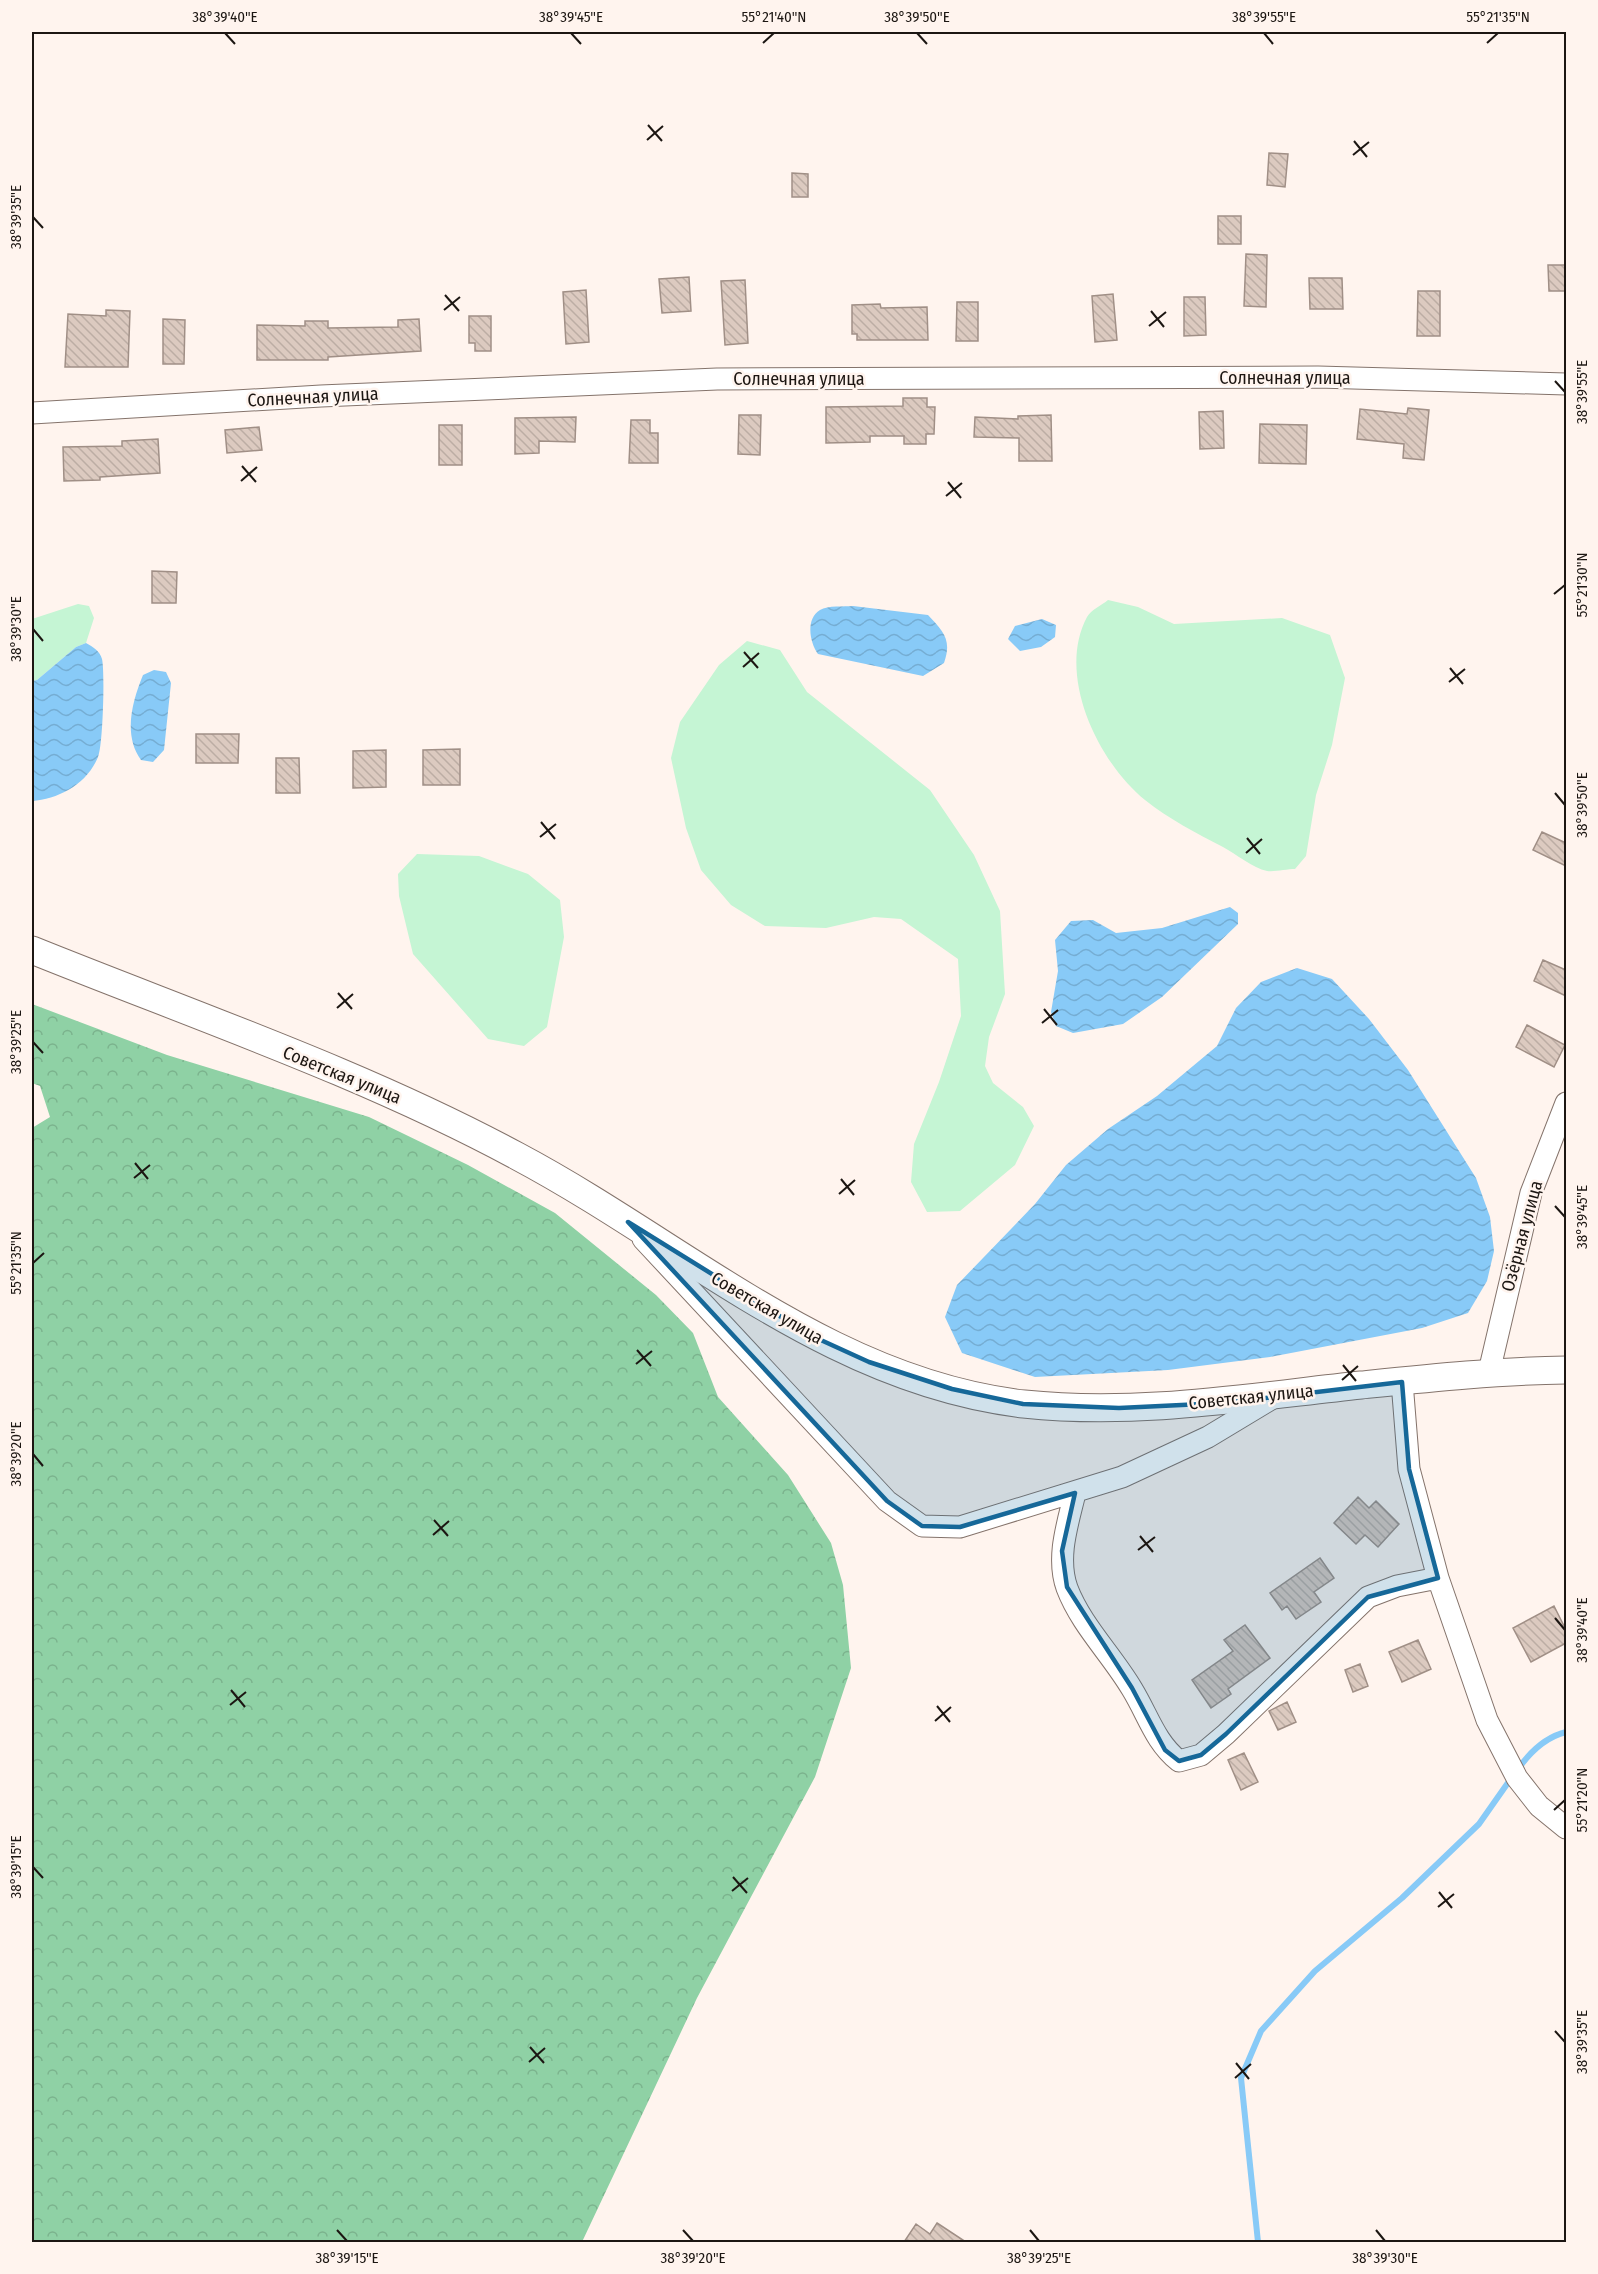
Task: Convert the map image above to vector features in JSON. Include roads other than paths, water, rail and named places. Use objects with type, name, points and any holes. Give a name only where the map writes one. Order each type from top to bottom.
[{"type":"street","name":"Солнечная улица","points":[[32,412],[321,396],[717,379],[1318,377],[1566,384]]},
{"type":"street","name":"Советская улица","points":[[32,950],[392,1094],[517,1155],[812,1336],[869,1362],[952,1389],[1023,1404],[1119,1408],[1222,1403],[1489,1372],[1566,1370]]},
{"type":"street","name":"Озёрная улица","points":[[1489,1372],[1531,1193],[1566,1103]]},
{"type":"street","points":[[628,1222],[887,1501],[922,1526],[960,1527],[1122,1477],[1208,1437],[1276,1396]]},
{"type":"street","points":[[1402,1382],[1409,1469],[1438,1578],[1487,1720],[1513,1769],[1539,1806],[1566,1828]]},
{"type":"street","points":[[1075,1493],[1062,1551],[1067,1587],[1093,1633],[1132,1688],[1165,1750],[1179,1761],[1201,1755],[1226,1734],[1368,1597],[1397,1586],[1438,1578]]},
{"type":"water","points":[[853,606],[928,615],[938,626],[947,642],[944,663],[923,676],[818,654],[810,631],[815,614],[827,607]]},
{"type":"water","points":[[1042,619],[1056,625],[1055,637],[1041,647],[1020,651],[1008,639],[1015,626]]},
{"type":"water","points":[[86,643],[100,654],[103,666],[102,724],[98,757],[87,775],[71,788],[52,797],[32,801],[32,681],[37,680],[76,647]]},
{"type":"water","points":[[154,670],[166,672],[171,683],[164,750],[153,762],[141,760],[135,750],[131,718],[143,675]]},
{"type":"water","points":[[1230,907],[1238,913],[1238,924],[1162,997],[1123,1024],[1073,1033],[1056,1026],[1051,1012],[1058,971],[1055,940],[1071,921],[1093,920],[1116,933],[1162,928]]},
{"type":"water","points":[[1297,968],[1332,979],[1369,1019],[1408,1070],[1476,1178],[1490,1217],[1494,1251],[1487,1281],[1468,1313],[1422,1328],[1270,1357],[1168,1370],[1035,1377],[962,1353],[945,1317],[957,1285],[1035,1204],[1066,1165],[1108,1129],[1157,1096],[1217,1046],[1236,1008],[1261,982]]},
{"type":"waterway","points":[[1518,1769],[1539,1746],[1566,1732]]},
{"type":"waterway","points":[[1258,2242],[1241,2078],[1261,2031],[1315,1971],[1402,1898],[1479,1824],[1512,1777]]}]
